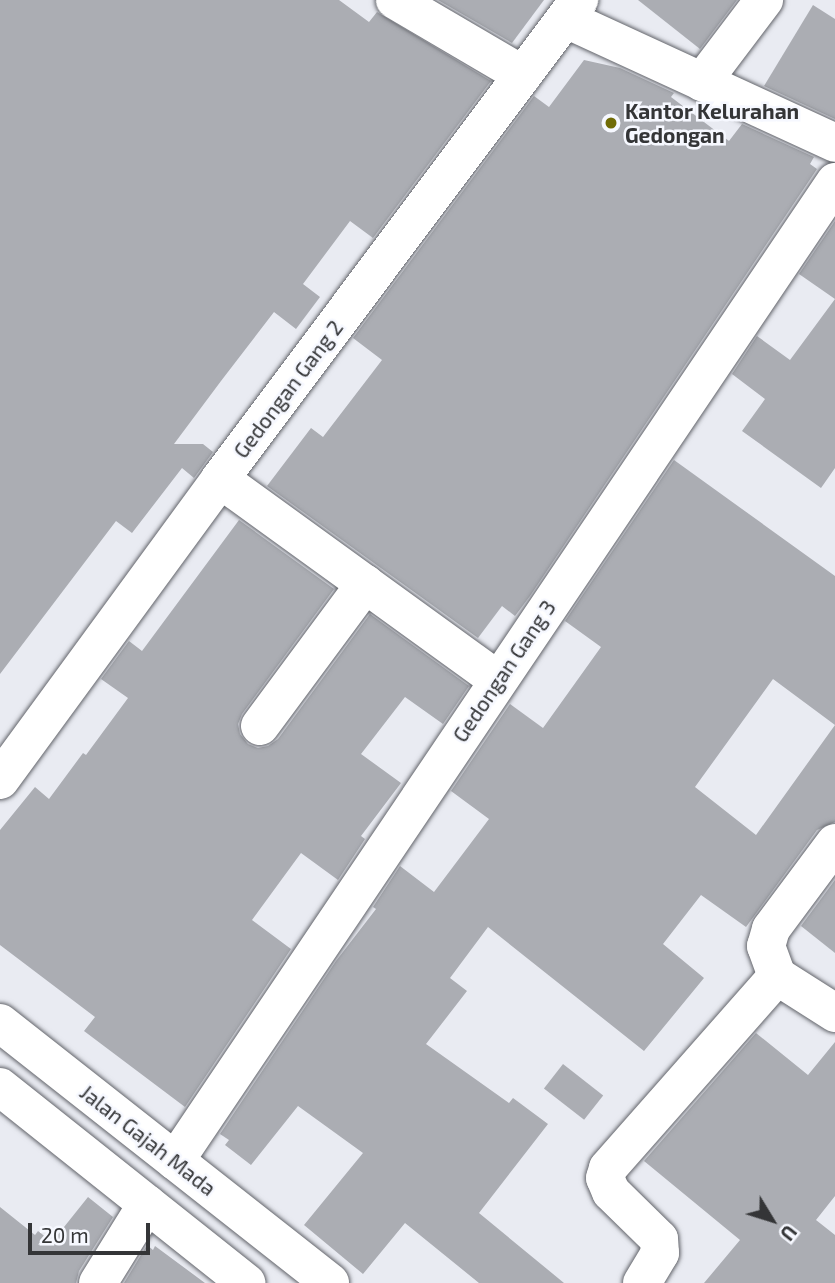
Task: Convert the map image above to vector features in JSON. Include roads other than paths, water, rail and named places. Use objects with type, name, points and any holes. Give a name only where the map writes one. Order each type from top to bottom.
[{"type":"street","points":[[395,0],[523,75]]},
{"type":"street","points":[[702,82],[764,0]]},
{"type":"street","points":[[573,10],[702,82],[835,143]]},
{"type":"street","name":"Gedongan Gang 2","points":[[0,780],[220,479],[573,10]]},
{"type":"street","name":"Gedongan Gang 3","points":[[175,1161],[835,182]]},
{"type":"street","points":[[220,479],[498,680]]},
{"type":"street","points":[[260,726],[365,584]]},
{"type":"street","points":[[835,844],[767,937],[769,961],[776,976],[835,1013]]},
{"type":"street","points":[[642,1283],[660,1253],[659,1239],[611,1192],[605,1178],[608,1168],[776,976]]},
{"type":"street","name":"Jalan Gajah Mada","points":[[0,1023],[330,1283]]},
{"type":"street","points":[[0,1087],[246,1283]]},
{"type":"street","points":[[98,1283],[147,1204]]},
{"type":"place","name":"Kantor Kelurahan Gedongan","points":[[611,123]]}]
